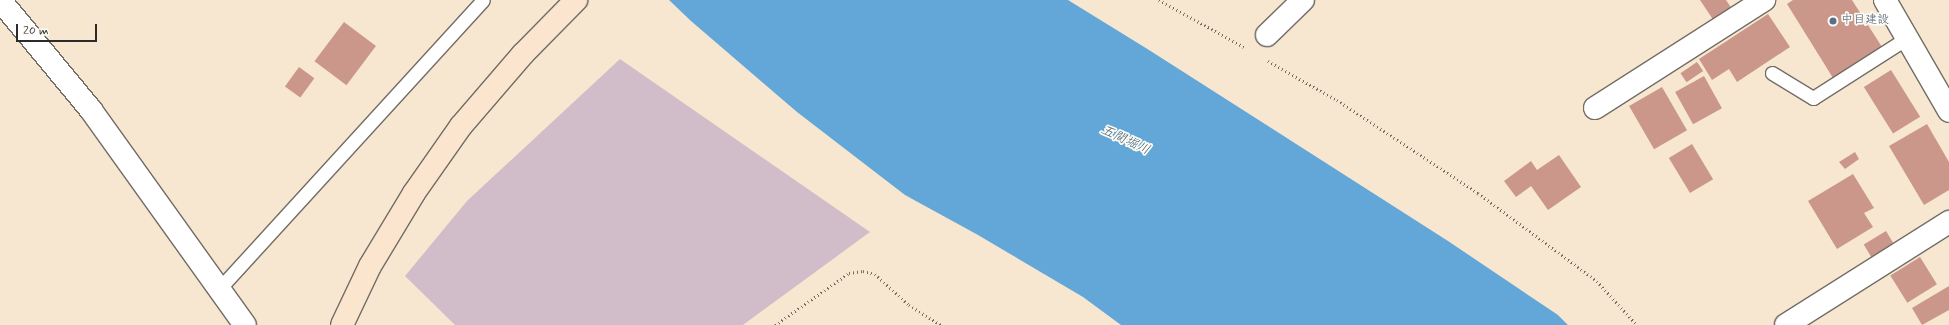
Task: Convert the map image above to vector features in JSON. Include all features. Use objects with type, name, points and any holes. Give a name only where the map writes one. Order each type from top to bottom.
[{"type":"street","points":[[0,0],[90,110],[245,325]]},
{"type":"street","points":[[342,325],[370,266],[414,193],[461,126],[523,54],[576,0]]},
{"type":"street","points":[[1267,35],[1303,0]]},
{"type":"street","points":[[1595,108],[1764,0]]},
{"type":"street","points":[[1885,0],[1949,111]]},
{"type":"street","points":[[1786,325],[1949,222]]},
{"type":"lane","points":[[219,289],[483,0]]},
{"type":"lane","points":[[1772,73],[1813,98],[1907,38]]},
{"type":"path","points":[[1159,0],[1247,49]]},
{"type":"path","points":[[1267,60],[1337,100],[1478,193],[1597,281],[1636,325]]},
{"type":"path","points":[[775,325],[849,273],[863,271],[875,274],[909,305],[941,325]]},
{"type":"shaded area","points":[[620,59],[870,232],[743,325],[455,325],[405,276],[467,201]]},
{"type":"water","name":"五間堀川","points":[[669,0],[1068,0],[1448,241],[1558,315],[1568,325],[1121,325],[1083,297],[978,235],[905,195],[797,112],[691,21]]},
{"type":"building","points":[[1700,0],[1726,0],[1734,12],[1716,24]]},
{"type":"building","points":[[1793,0],[1852,0],[1882,47],[1833,78],[1787,4]]},
{"type":"building","points":[[1768,14],[1790,47],[1737,82],[1729,69],[1712,80],[1699,59]]},
{"type":"building","points":[[344,22],[376,46],[346,85],[315,61]]},
{"type":"building","points":[[1697,62],[1703,71],[1687,82],[1680,73]]},
{"type":"building","points":[[299,67],[314,78],[300,98],[285,86]]},
{"type":"building","points":[[1891,70],[1920,117],[1893,134],[1864,87]]},
{"type":"building","points":[[1704,76],[1722,108],[1693,124],[1675,92]]},
{"type":"building","points":[[1662,87],[1687,130],[1654,149],[1629,106]]},
{"type":"building","points":[[1927,124],[1949,162],[1949,190],[1924,205],[1889,146]]},
{"type":"building","points":[[1692,144],[1713,179],[1690,193],[1669,158]]},
{"type":"building","points":[[1855,152],[1859,159],[1845,169],[1839,162]]},
{"type":"building","points":[[1559,155],[1581,187],[1548,210],[1531,186],[1516,197],[1504,181],[1531,161],[1537,170]]},
{"type":"building","points":[[1853,174],[1874,208],[1864,213],[1873,227],[1837,249],[1808,201]]},
{"type":"building","points":[[1886,231],[1897,249],[1875,262],[1864,244]]},
{"type":"building","points":[[1920,257],[1937,284],[1907,303],[1890,276]]},
{"type":"building","points":[[1949,286],[1949,310],[1922,325],[1912,308]]},
{"type":"place","name":"中目建設","points":[[1833,21]]}]
